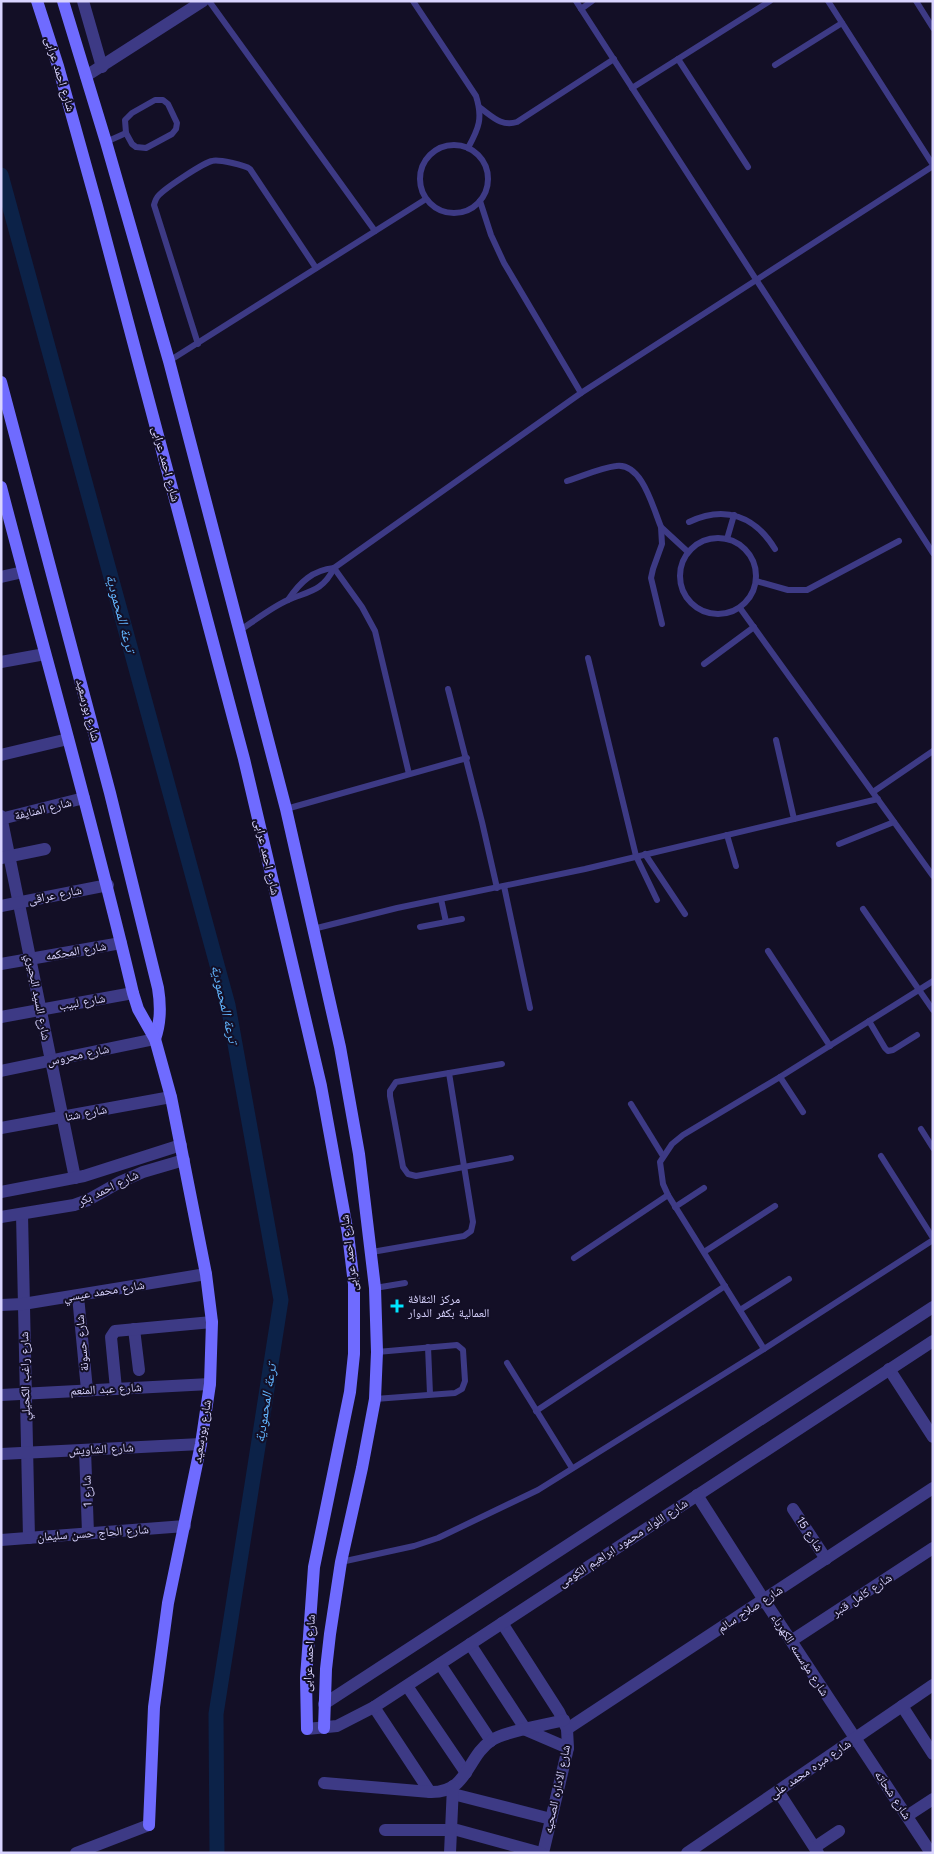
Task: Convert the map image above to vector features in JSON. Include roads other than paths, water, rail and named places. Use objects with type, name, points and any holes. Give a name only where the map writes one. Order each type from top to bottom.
[{"type":"main road","name":"شارع احمد عرابى","points":[[37,1],[58,66],[95,197],[244,759],[321,1086],[348,1234],[354,1284],[355,1314],[350,1392],[314,1567],[306,1678],[307,1729]]},
{"type":"main road","name":"شارع احمد عرابى","points":[[62,1],[106,142],[169,361],[286,808],[340,1047],[349,1097],[372,1252],[375,1288],[375,1399],[341,1562],[330,1634],[324,1704],[324,1728]]},
{"type":"main road","name":"شارع بورسعيد","points":[[1,382],[110,794],[158,988],[161,1008],[156,1039]]},
{"type":"main road","name":"شارع بورسعيد","points":[[1,487],[44,654],[108,885],[133,993],[142,1017],[156,1039],[171,1097],[206,1274],[212,1322],[210,1384],[201,1444],[168,1603],[154,1708],[149,1825]]},
{"type":"main road","points":[[310,1632],[330,1634]]},
{"type":"street","points":[[83,1],[102,67]]},
{"type":"street","points":[[86,76],[203,1]]},
{"type":"street","points":[[1,577],[23,572]]},
{"type":"street","points":[[1,662],[44,654]]},
{"type":"street","points":[[1,756],[68,740]]},
{"type":"street","name":"شارع المنايفة","points":[[1,818],[84,798]]},
{"type":"street","name":"شارع السيد البحيري","points":[[1,818],[5,858],[20,902],[62,1118],[79,1177],[93,1197]]},
{"type":"street","points":[[5,858],[45,849]]},
{"type":"street","name":"شارع عراقى","points":[[1,906],[108,885]]},
{"type":"street","name":"شارع المحكمه","points":[[1,964],[121,943]]},
{"type":"street","name":"شارع لبيب","points":[[1,1017],[133,993]]},
{"type":"street","name":"شارع محروس","points":[[1,1071],[156,1039]]},
{"type":"street","name":"شارع شتا","points":[[1,1128],[171,1097]]},
{"type":"street","name":"شارع احمد بكر","points":[[1,1192],[102,1171],[181,1145]]},
{"type":"street","name":"شارع احمد بكر","points":[[1,1217],[74,1205],[142,1172],[184,1160]]},
{"type":"street","points":[[102,1171],[110,1188]]},
{"type":"street","name":"شارع راغب الكحيلي","points":[[22,1214],[29,1538]]},
{"type":"street","name":"شارع محمد عيسي","points":[[1,1306],[78,1296],[206,1274]]},
{"type":"street","name":"شارع حسونة","points":[[78,1296],[86,1390]]},
{"type":"street","points":[[324,1704],[933,1307]]},
{"type":"street","points":[[116,1389],[111,1337],[115,1331],[212,1322]]},
{"type":"street","points":[[134,1329],[139,1370]]},
{"type":"street","name":"شارع اللواء محمود ابراهيم الكومى","points":[[307,1729],[324,1728],[349,1721],[374,1707],[933,1341]]},
{"type":"street","points":[[889,1369],[933,1437]]},
{"type":"street","name":"شارع عبد المنعم","points":[[1,1395],[210,1384]]},
{"type":"street","name":"شارع الشاويش","points":[[1,1454],[201,1444]]},
{"type":"street","name":"شارع 1","points":[[85,1450],[88,1533]]},
{"type":"street","name":"شارع صلاح سالم","points":[[491,1741],[501,1736],[526,1730],[565,1725],[764,1600],[933,1488]]},
{"type":"street","name":"شارع مؤسسه الكهرباء","points":[[697,1495],[855,1738]]},
{"type":"street","name":"شارع 15","points":[[793,1509],[826,1559]]},
{"type":"street","name":"شارع الحاج حسن سليمان","points":[[1,1540],[185,1526]]},
{"type":"street","name":"شارع كامل قنبر","points":[[791,1641],[933,1548]]},
{"type":"street","name":"شارع الاداره الصحيه","points":[[502,1623],[565,1725],[568,1748],[542,1853]]},
{"type":"street","points":[[470,1644],[526,1730],[568,1748]]},
{"type":"street","points":[[440,1664],[491,1741],[481,1750],[453,1790],[450,1853]]},
{"type":"street","name":"شارع مبره محمد على","points":[[687,1853],[701,1849],[778,1791],[933,1685]]},
{"type":"street","points":[[407,1686],[466,1773]]},
{"type":"street","points":[[902,1706],[933,1754]]},
{"type":"street","points":[[374,1707],[430,1792]]},
{"type":"street","name":"شارع شحاته","points":[[855,1738],[931,1853]]},
{"type":"street","points":[[324,1783],[430,1792],[453,1790],[551,1819]]},
{"type":"street","points":[[778,1791],[816,1850],[838,1831]]},
{"type":"street","points":[[907,1816],[933,1799]]},
{"type":"street","points":[[76,1853],[149,1825]]},
{"type":"street","points":[[384,1830],[451,1830],[542,1853]]},
{"type":"lane","points":[[209,1],[375,231]]},
{"type":"lane","points":[[413,1],[476,96],[480,107],[480,118],[478,129],[468,148]]},
{"type":"lane","points":[[576,1],[933,553]]},
{"type":"lane","points":[[581,9],[592,1]]},
{"type":"lane","points":[[632,88],[770,1]]},
{"type":"lane","points":[[239,631],[288,600],[306,594],[323,584],[334,568],[581,393],[933,166],[828,1]]},
{"type":"lane","points":[[916,1],[933,28]]},
{"type":"lane","points":[[775,65],[842,23]]},
{"type":"lane","points":[[480,107],[503,123],[517,122],[614,59]]},
{"type":"lane","points":[[678,59],[748,167]]},
{"type":"lane","points":[[160,100],[168,104],[177,123],[174,132],[146,148],[136,147],[132,144],[126,133],[124,123],[128,116],[160,100]]},
{"type":"lane","points":[[106,142],[126,133]]},
{"type":"lane","points":[[458,145],[468,148],[480,158],[487,172],[486,187],[480,201],[472,208],[453,214],[442,212],[433,207],[421,189],[419,178],[422,167],[427,157],[436,150],[446,146],[458,145]]},
{"type":"lane","points":[[198,344],[154,205],[159,194],[207,163],[219,160],[243,165],[250,169],[316,268]]},
{"type":"lane","points":[[169,361],[426,199]]},
{"type":"lane","points":[[480,201],[500,256],[581,393]]},
{"type":"lane","points":[[567,481],[616,466],[629,468],[642,482],[661,527],[662,544],[651,578],[662,624]]},
{"type":"lane","points":[[689,522],[711,514],[734,515],[747,520],[759,528],[775,549]]},
{"type":"lane","points":[[727,539],[734,515]]},
{"type":"lane","points":[[661,527],[688,552]]},
{"type":"lane","points":[[710,538],[727,539],[740,544],[750,554],[755,567],[756,581],[751,596],[740,608],[725,614],[708,614],[692,606],[682,592],[679,575],[683,558],[694,545],[710,538]]},
{"type":"lane","points":[[756,581],[788,590],[807,590],[899,541]]},
{"type":"lane","points":[[288,600],[304,580],[315,573],[334,568]]},
{"type":"lane","points":[[334,568],[362,607],[374,631],[409,774]]},
{"type":"lane","points":[[740,608],[933,876]]},
{"type":"lane","points":[[704,664],[754,627]]},
{"type":"lane","points":[[588,658],[636,856],[657,900]]},
{"type":"lane","points":[[448,688],[530,1008]]},
{"type":"lane","points":[[776,740],[794,820]]},
{"type":"lane","points":[[872,792],[933,751]]},
{"type":"lane","points":[[286,808],[467,758]]},
{"type":"lane","points":[[313,929],[441,899],[585,869],[878,800]]},
{"type":"lane","points":[[839,844],[894,822]]},
{"type":"lane","points":[[727,835],[736,866]]},
{"type":"lane","points":[[645,854],[685,914]]},
{"type":"lane","points":[[441,899],[446,922]]},
{"type":"lane","points":[[863,909],[933,1010]]},
{"type":"lane","points":[[420,927],[462,919]]},
{"type":"lane","points":[[768,951],[830,1046]]},
{"type":"lane","points":[[764,1349],[668,1195],[663,1184],[660,1162],[672,1144],[683,1135],[933,981]]},
{"type":"lane","points":[[869,1021],[888,1051],[893,1050],[916,1035]]},
{"type":"lane","points":[[502,1064],[396,1082],[390,1091],[390,1096],[403,1167],[408,1174],[416,1176],[511,1158]]},
{"type":"lane","points":[[372,1252],[468,1234],[471,1231],[472,1222],[464,1167],[448,1073]]},
{"type":"lane","points":[[780,1077],[803,1112]]},
{"type":"lane","points":[[631,1104],[663,1156]]},
{"type":"lane","points":[[921,1129],[933,1148]]},
{"type":"lane","points":[[341,1562],[414,1546],[438,1538],[538,1490],[764,1349],[933,1238],[881,1156]]},
{"type":"lane","points":[[675,1207],[704,1188]]},
{"type":"lane","points":[[574,1258],[668,1195]]},
{"type":"lane","points":[[704,1252],[775,1206]]},
{"type":"lane","points":[[740,1310],[789,1279]]},
{"type":"lane","points":[[375,1288],[405,1283]]},
{"type":"lane","points":[[536,1410],[725,1286]]},
{"type":"lane","points":[[375,1399],[459,1391],[466,1381],[463,1350],[459,1346],[376,1352]]},
{"type":"lane","points":[[428,1347],[430,1394]]},
{"type":"lane","points":[[507,1362],[572,1468]]},
{"type":"waterway","name":"ترعة المحمودية","points":[[1,175],[228,1005],[281,1300],[216,1714],[217,1853]]},
{"type":"place","name":"مركز الثقافة العمالية بكفر الدوار","points":[[397,1306]]}]
